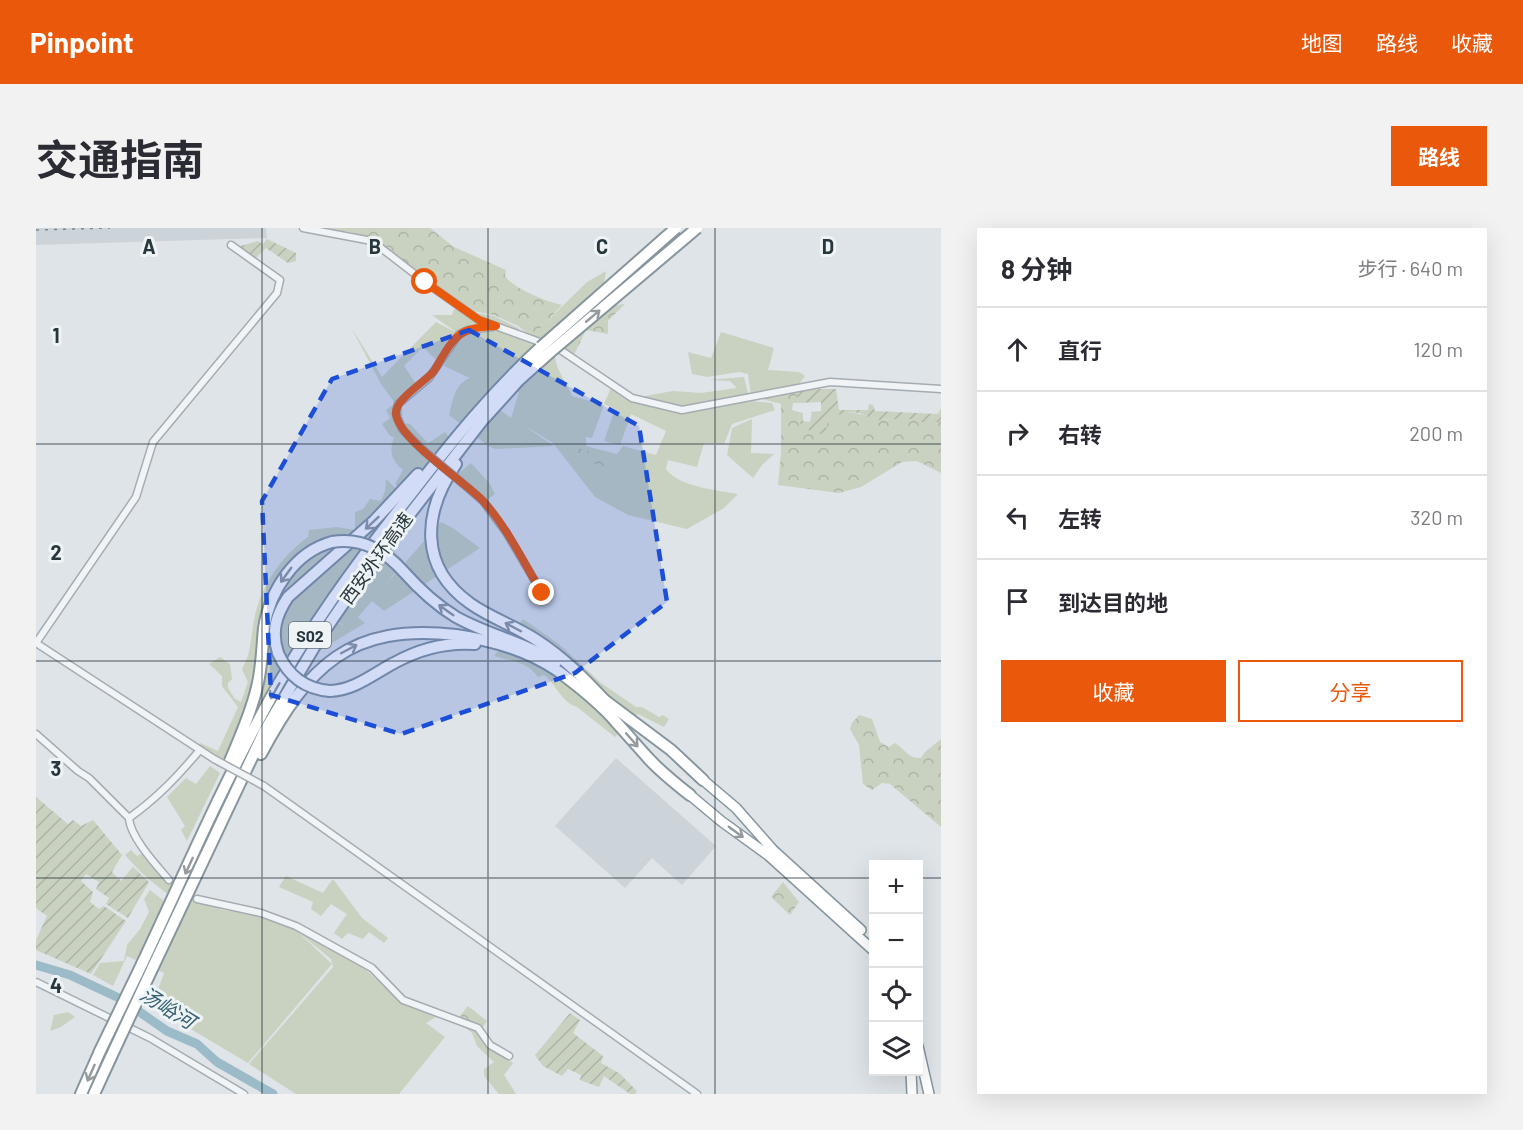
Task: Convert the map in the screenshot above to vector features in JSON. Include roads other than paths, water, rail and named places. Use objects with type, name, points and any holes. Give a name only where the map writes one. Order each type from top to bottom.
[{"type":"highway","name":"西安外环高速","points":[[545,351],[676,228]]},
{"type":"highway","name":"西安外环高速","points":[[94,1094],[198,845],[264,709],[319,620],[384,528],[460,432],[518,374],[697,228]]},
{"type":"highway","name":"西安外环高速","points":[[81,1094],[100,1051],[199,868],[274,712],[319,639],[365,572],[518,374]]},
{"type":"highway","points":[[515,650],[477,644],[452,644],[436,647],[407,656],[359,684],[330,691],[313,688],[299,681],[286,669],[278,653],[274,629],[280,610],[288,597],[374,521],[468,415],[518,374]]},
{"type":"highway","points":[[518,374],[443,484],[432,515],[433,548],[445,578],[461,597],[558,655],[607,703]]},
{"type":"highway","points":[[198,845],[250,711],[259,679],[266,622],[274,596],[297,561],[317,547],[349,540],[370,545],[390,558],[427,597],[449,613],[518,642],[569,671],[607,703],[671,750],[735,808],[773,850],[869,938]]},
{"type":"highway","points":[[199,868],[289,705],[310,679],[340,654],[368,640],[410,633],[465,636],[515,650],[550,666],[567,678],[610,715],[650,761],[768,855],[869,947]]},
{"type":"highway","points":[[923,1068],[929,1094]]},
{"type":"highway","points":[[911,1076],[912,1094]]},
{"type":"highway","points":[[919,1076],[923,1094]]},
{"type":"street","points":[[303,228],[372,241],[479,320],[559,349],[632,398],[682,410],[830,382],[941,389]]},
{"type":"street","points":[[231,245],[280,280],[277,293],[153,442],[136,497],[36,643],[199,751],[264,786],[697,1094]]},
{"type":"street","points":[[496,326],[468,330],[459,334],[429,378],[398,404],[396,414],[402,429],[483,501],[506,532],[542,593]]},
{"type":"street","points":[[36,734],[89,778],[129,818],[129,826],[153,862],[169,880]]},
{"type":"street","points":[[129,818],[153,801],[199,751]]},
{"type":"street","points":[[197,899],[261,913],[296,927],[372,968],[403,1000],[478,1028],[490,1045],[509,1056]]},
{"type":"street","points":[[36,982],[150,1038],[244,1094]]},
{"type":"waterway","name":"汤峪河","points":[[36,965],[70,975],[121,999],[167,1031],[197,1044],[217,1062],[273,1094]]},
{"type":"railway","points":[[36,230],[110,228]]}]
